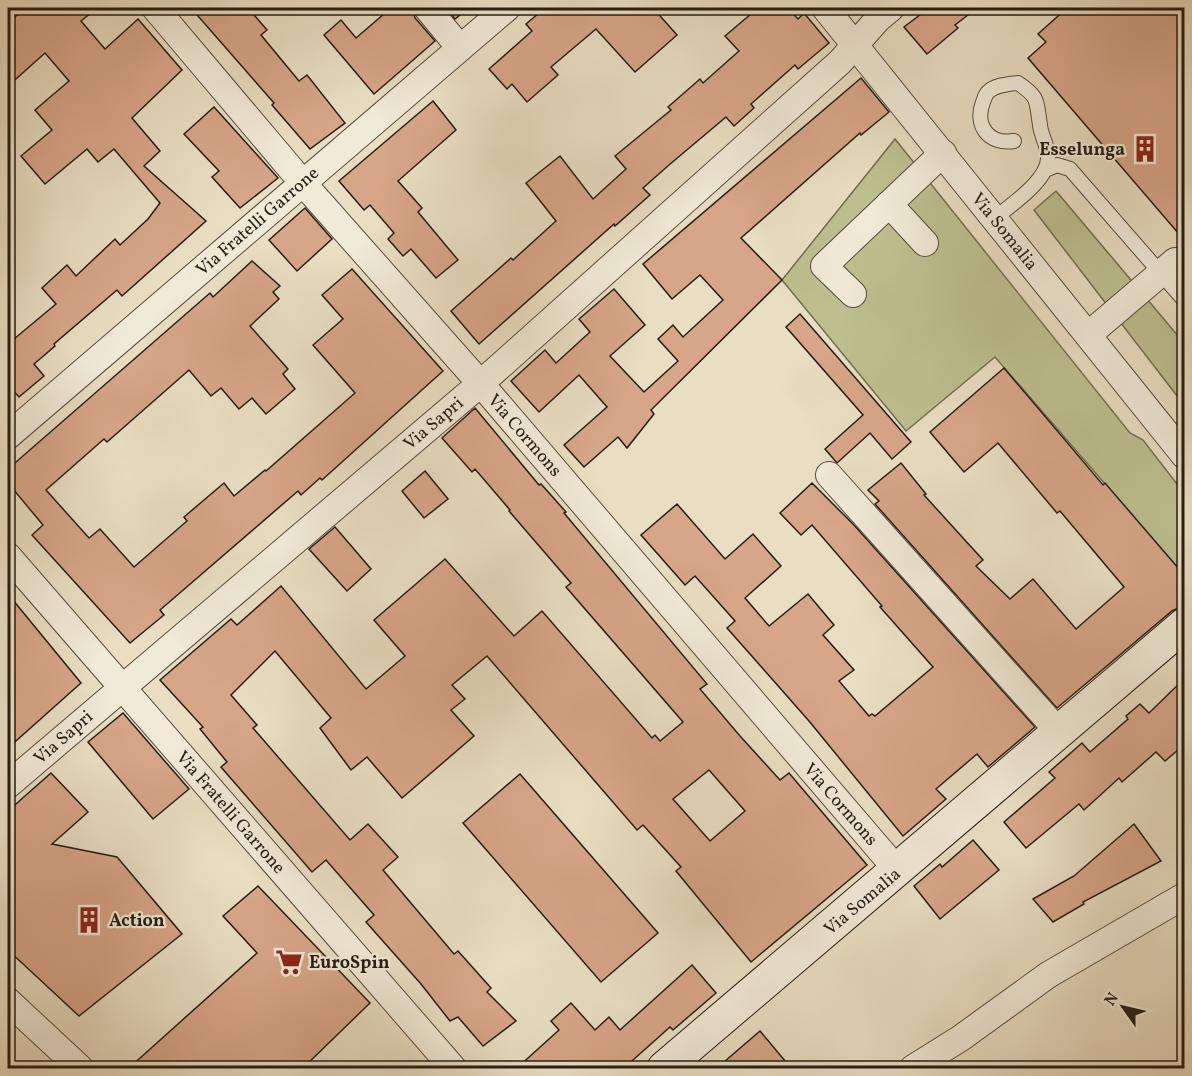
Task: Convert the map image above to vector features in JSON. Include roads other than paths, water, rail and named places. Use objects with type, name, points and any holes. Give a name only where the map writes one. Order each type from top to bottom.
[{"type":"street","name":"Via Sapri","points":[[8,785],[480,384],[302,182],[155,8]]},
{"type":"street","points":[[427,8],[460,48]]},
{"type":"street","name":"Via Fratelli Garrone","points":[[8,436],[507,8]]},
{"type":"street","name":"Via Somalia","points":[[825,8],[1185,455]]},
{"type":"street","name":"Via Cormons","points":[[891,8],[855,44],[840,63],[480,384],[898,871]]},
{"type":"street","points":[[853,294],[824,266],[943,153]]},
{"type":"street","points":[[889,204],[925,243]]},
{"type":"street","points":[[1088,335],[1173,273]]},
{"type":"street","points":[[829,476],[1059,732]]},
{"type":"street","name":"Via Fratelli Garrone","points":[[8,556],[453,1068]]},
{"type":"street","name":"Via Somalia","points":[[664,1068],[1185,625]]},
{"type":"street","points":[[913,1068],[961,1038],[1048,975],[1185,896]]},
{"type":"street","points":[[8,1001],[80,1068]]},
{"type":"lane","points":[[995,218],[1027,192],[1045,170],[1048,157],[1042,139],[1039,107],[1033,93],[1018,83],[1000,85],[987,93],[980,110],[982,127],[992,138],[1002,143],[1014,141]]},
{"type":"lane","points":[[1045,170],[1058,165],[1070,169],[1173,273],[1185,300]]},
{"type":"place","name":"Esselunga","points":[[1145,149]]},
{"type":"place","name":"Action","points":[[89,920]]},
{"type":"place","name":"EuroSpin","points":[[289,962]]}]
